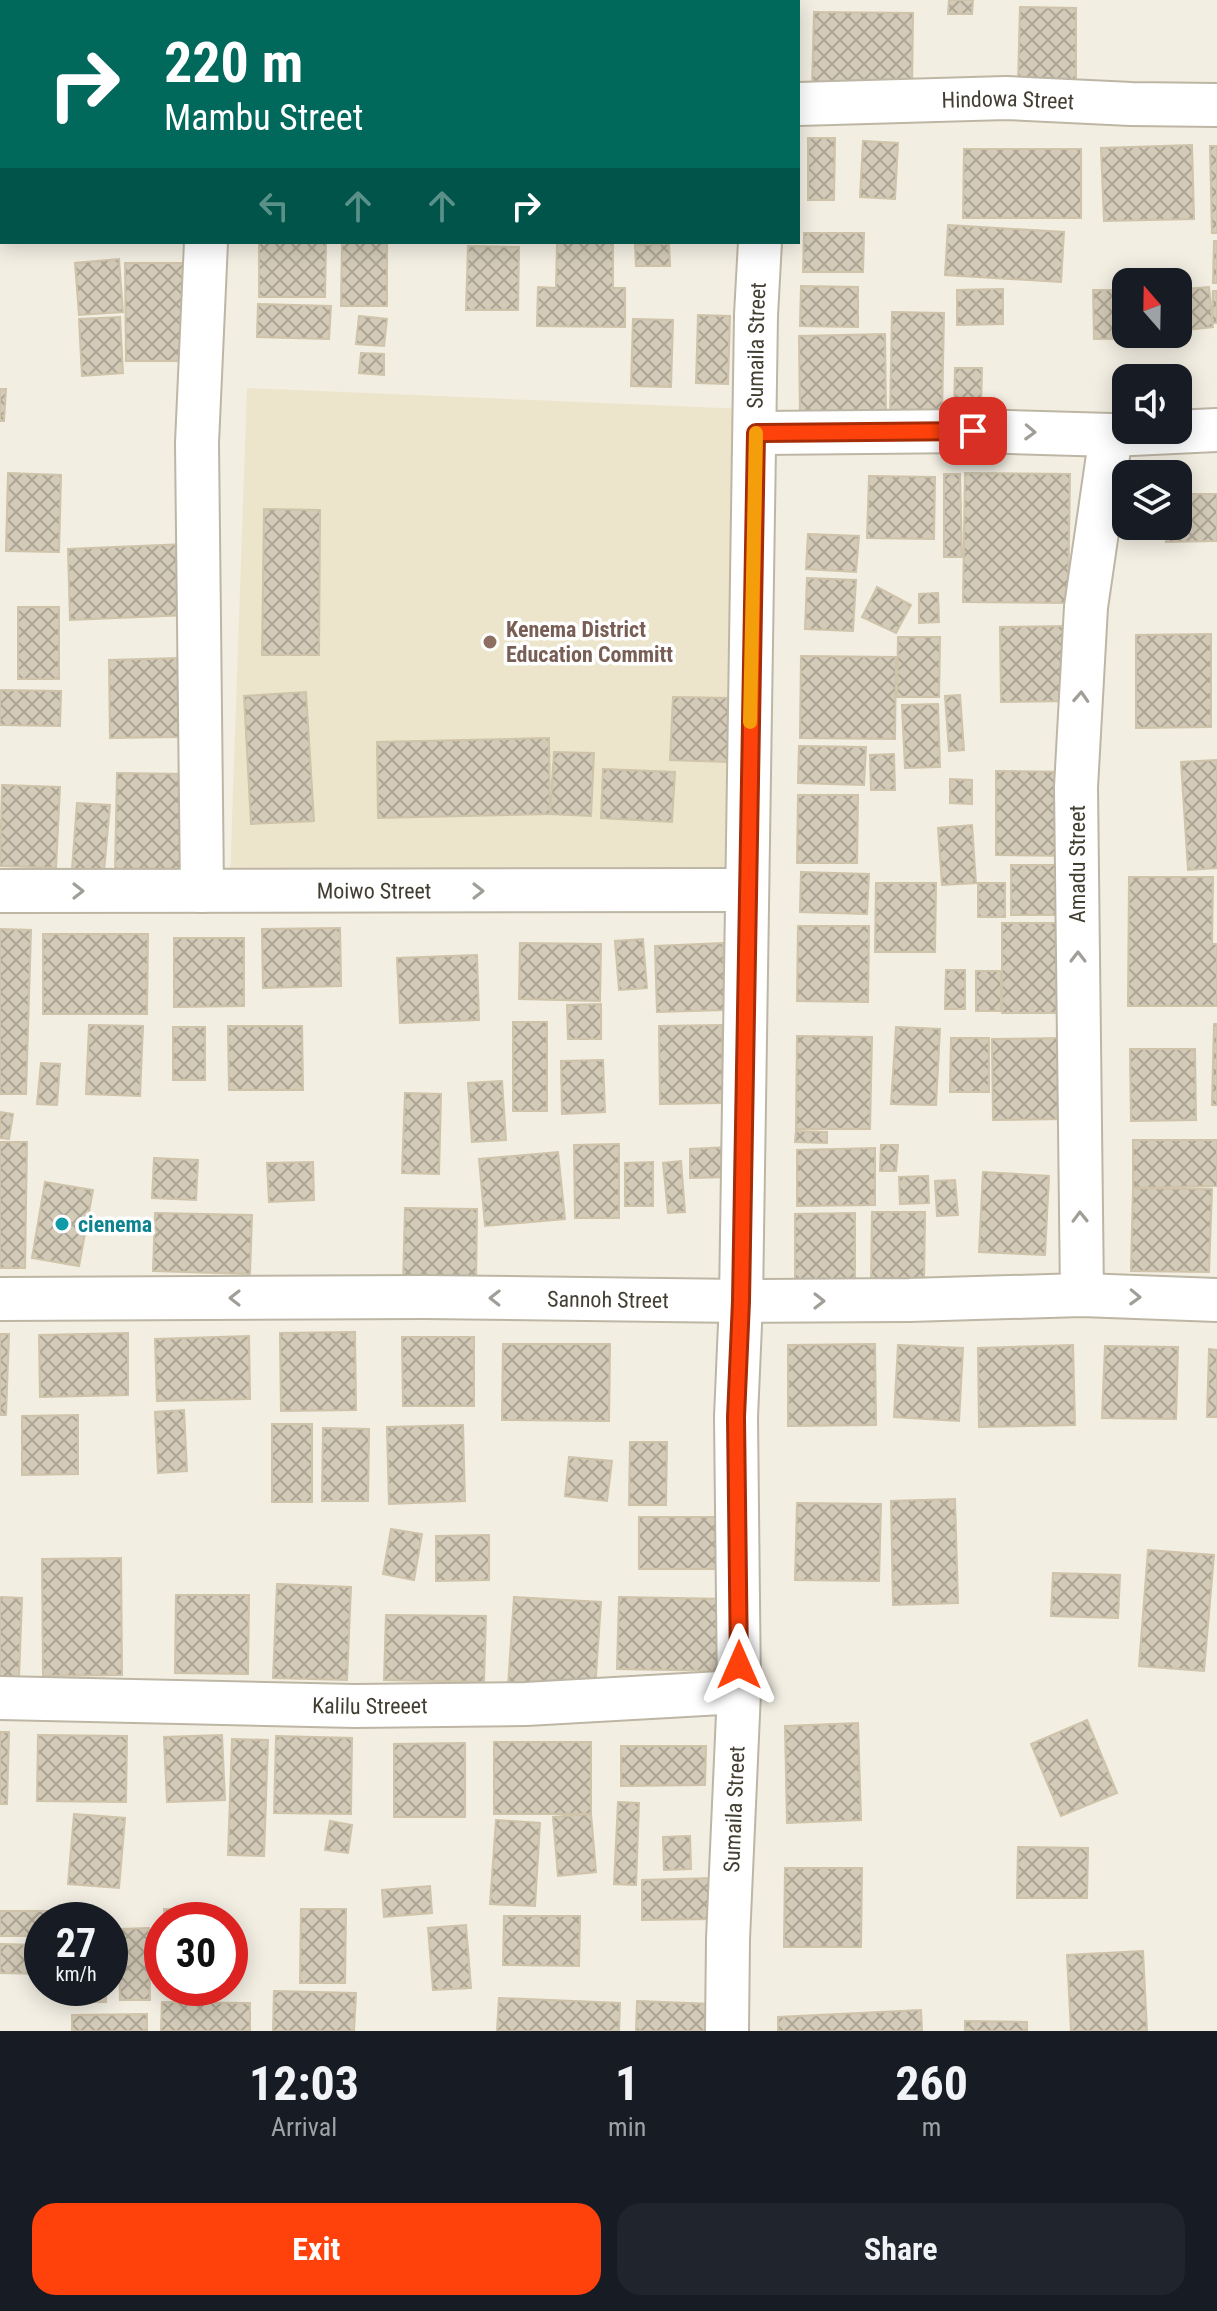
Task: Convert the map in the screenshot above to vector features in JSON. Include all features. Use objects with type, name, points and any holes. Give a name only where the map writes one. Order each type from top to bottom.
[{"type":"street","name":"Hindowa Street","points":[[800,104],[1006,98],[1217,105]]},
{"type":"street","points":[[202,891],[197,443],[206,244]]},
{"type":"street","name":"Sumaila Street","points":[[727,2031],[739,1692],[736,1417],[741,1301],[756,315],[760,244]]},
{"type":"street","points":[[756,433],[973,431],[1111,435],[1217,430]]},
{"type":"street","name":"Amadu Street","points":[[1082,1295],[1076,787],[1086,607],[1111,435]]},
{"type":"street","name":"Moiwo Street","points":[[0,891],[747,890]]},
{"type":"street","name":"Sannoh Street","points":[[0,1299],[425,1297],[741,1301],[1082,1295],[1217,1300]]},
{"type":"street","name":"Kalilu Streeet","points":[[0,1698],[355,1706],[526,1704],[739,1692]]},
{"type":"shaded area","name":"Kenema District Education Committ","points":[[247,388],[747,409],[739,881],[230,879]]},
{"type":"building","points":[[949,0],[973,0],[972,14],[948,14]]},
{"type":"building","points":[[1020,7],[1076,8],[1076,84],[1018,83]]},
{"type":"building","points":[[814,12],[913,13],[912,88],[812,87]]},
{"type":"building","points":[[808,138],[835,138],[834,200],[808,200]]},
{"type":"building","points":[[863,141],[898,143],[895,199],[860,197]]},
{"type":"building","points":[[1192,145],[1194,219],[1104,221],[1101,148]]},
{"type":"building","points":[[1210,146],[1217,146],[1217,233],[1212,233]]},
{"type":"building","points":[[964,149],[1081,149],[1081,218],[963,218]]},
{"type":"building","points":[[948,225],[1064,232],[1061,282],[945,275]]},
{"type":"building","points":[[804,233],[864,233],[863,272],[803,272]]},
{"type":"building","points":[[1214,241],[1217,241],[1217,283],[1213,283]]},
{"type":"building","points":[[259,244],[326,244],[325,297],[259,297]]},
{"type":"building","points":[[342,244],[387,244],[387,306],[341,306]]},
{"type":"building","points":[[557,244],[613,244],[613,288],[625,288],[625,327],[537,326],[538,287],[556,288]]},
{"type":"building","points":[[669,244],[670,266],[636,266],[635,245]]},
{"type":"building","points":[[468,246],[519,247],[518,310],[466,310]]},
{"type":"building","points":[[119,259],[123,312],[79,315],[75,263]]},
{"type":"building","points":[[125,263],[188,263],[188,361],[126,361]]},
{"type":"building","points":[[801,286],[858,287],[858,327],[800,326]]},
{"type":"building","points":[[1209,287],[1213,327],[1192,329],[1192,288]]},
{"type":"building","points":[[1003,289],[1003,324],[957,325],[957,290]]},
{"type":"building","points":[[1093,290],[1112,290],[1112,339],[1094,339]]},
{"type":"building","points":[[1213,291],[1217,291],[1217,323],[1212,323]]},
{"type":"building","points":[[258,304],[331,306],[329,339],[257,337]]},
{"type":"building","points":[[892,312],[944,313],[942,417],[890,417]]},
{"type":"building","points":[[698,315],[730,316],[728,384],[696,383]]},
{"type":"building","points":[[359,316],[387,319],[384,346],[356,344]]},
{"type":"building","points":[[120,317],[123,373],[82,376],[79,319]]},
{"type":"building","points":[[633,319],[673,320],[671,387],[631,386]]},
{"type":"building","points":[[885,334],[886,415],[800,417],[799,336]]},
{"type":"building","points":[[361,353],[384,354],[384,375],[359,373]]},
{"type":"building","points":[[955,368],[982,368],[981,409],[954,409]]},
{"type":"building","points":[[0,389],[6,389],[4,421],[0,421]]},
{"type":"building","points":[[8,473],[61,475],[59,552],[6,551]]},
{"type":"building","points":[[965,473],[1070,474],[1068,603],[963,602]]},
{"type":"building","points":[[944,474],[960,474],[962,557],[944,557]]},
{"type":"building","points":[[869,476],[935,477],[934,539],[867,538]]},
{"type":"building","points":[[1192,494],[1217,494],[1217,541],[1166,542],[1192,540]]},
{"type":"building","points":[[264,509],[320,510],[319,655],[262,655]]},
{"type":"building","points":[[808,534],[859,536],[856,572],[806,569]]},
{"type":"building","points":[[186,544],[188,615],[70,620],[68,549]]},
{"type":"building","points":[[807,578],[856,580],[853,631],[805,629]]},
{"type":"building","points":[[877,587],[911,605],[896,633],[862,617]]},
{"type":"building","points":[[938,593],[939,622],[919,623],[919,594]]},
{"type":"building","points":[[18,607],[59,607],[59,679],[18,679]]},
{"type":"building","points":[[1069,626],[1070,701],[1001,702],[1000,627]]},
{"type":"building","points":[[1211,634],[1211,727],[1136,728],[1136,635]]},
{"type":"building","points":[[898,637],[940,637],[939,697],[897,697]]},
{"type":"building","points":[[801,656],[896,657],[895,739],[800,738]]},
{"type":"building","points":[[179,658],[180,737],[110,738],[109,660]]},
{"type":"building","points":[[0,690],[61,691],[60,726],[0,725]]},
{"type":"building","points":[[306,692],[314,821],[251,824],[244,696]]},
{"type":"building","points":[[960,695],[964,750],[949,751],[945,696]]},
{"type":"building","points":[[673,697],[730,698],[728,762],[670,760]]},
{"type":"building","points":[[938,704],[940,767],[905,768],[902,705]]},
{"type":"building","points":[[549,738],[550,814],[378,818],[377,742]]},
{"type":"building","points":[[799,746],[866,747],[864,785],[798,783]]},
{"type":"building","points":[[554,752],[594,753],[591,816],[550,814]]},
{"type":"building","points":[[894,754],[895,790],[871,790],[870,755]]},
{"type":"building","points":[[1217,760],[1217,868],[1188,870],[1181,762]]},
{"type":"building","points":[[603,769],[675,772],[672,822],[601,818]]},
{"type":"building","points":[[996,771],[1072,772],[1071,856],[996,855]]},
{"type":"building","points":[[117,773],[184,774],[183,870],[115,870]]},
{"type":"building","points":[[950,779],[972,780],[972,804],[950,803]]},
{"type":"building","points":[[2,785],[60,787],[56,868],[0,866]]},
{"type":"building","points":[[798,795],[858,795],[857,863],[797,863]]},
{"type":"building","points":[[77,803],[110,805],[104,871],[72,869]]},
{"type":"building","points":[[972,825],[976,883],[942,885],[938,828]]},
{"type":"building","points":[[1011,865],[1073,865],[1073,915],[1011,915]]},
{"type":"building","points":[[801,872],[869,874],[867,914],[800,912]]},
{"type":"building","points":[[1129,877],[1213,877],[1212,944],[1217,944],[1217,1006],[1128,1006]]},
{"type":"building","points":[[876,883],[936,883],[935,952],[875,952]]},
{"type":"building","points":[[978,883],[1005,883],[1005,917],[978,917]]},
{"type":"building","points":[[1002,923],[1073,923],[1072,1013],[1002,1013]]},
{"type":"building","points":[[798,926],[869,926],[868,1002],[797,1001]]},
{"type":"building","points":[[340,928],[341,986],[263,988],[262,929]]},
{"type":"building","points":[[0,929],[31,930],[26,1094],[0,1094]]},
{"type":"building","points":[[43,934],[148,934],[147,1014],[43,1014]]},
{"type":"building","points":[[174,938],[244,938],[244,1006],[174,1007]]},
{"type":"building","points":[[643,939],[647,988],[619,990],[615,941]]},
{"type":"building","points":[[520,943],[601,944],[600,1001],[519,999]]},
{"type":"building","points":[[723,943],[725,1010],[657,1012],[655,946]]},
{"type":"building","points":[[477,955],[479,1020],[400,1023],[397,958]]},
{"type":"building","points":[[946,970],[965,970],[965,1009],[945,1009]]},
{"type":"building","points":[[976,971],[1001,971],[1001,1011],[976,1011]]},
{"type":"building","points":[[601,1004],[601,1039],[568,1039],[567,1005]]},
{"type":"building","points":[[513,1022],[547,1022],[547,1111],[513,1111]]},
{"type":"building","points":[[1214,1024],[1217,1024],[1217,1105],[1212,1105]]},
{"type":"building","points":[[89,1025],[143,1026],[140,1096],[86,1094]]},
{"type":"building","points":[[722,1025],[723,1103],[660,1104],[659,1026]]},
{"type":"building","points":[[228,1026],[302,1026],[303,1090],[229,1090]]},
{"type":"building","points":[[173,1027],[205,1027],[205,1080],[173,1080]]},
{"type":"building","points":[[896,1027],[940,1029],[936,1105],[891,1104]]},
{"type":"building","points":[[797,1036],[872,1037],[870,1129],[796,1129]]},
{"type":"building","points":[[951,1038],[989,1038],[989,1092],[950,1092]]},
{"type":"building","points":[[1063,1038],[1064,1119],[993,1120],[992,1039]]},
{"type":"building","points":[[1130,1049],[1195,1049],[1196,1120],[1131,1121]]},
{"type":"building","points":[[603,1060],[605,1112],[562,1114],[561,1061]]},
{"type":"building","points":[[41,1063],[60,1064],[57,1105],[37,1104]]},
{"type":"building","points":[[502,1081],[506,1140],[472,1142],[468,1083]]},
{"type":"building","points":[[405,1093],[441,1094],[439,1174],[402,1173]]},
{"type":"building","points":[[0,1112],[13,1114],[9,1139],[0,1138]]},
{"type":"building","points":[[796,1131],[827,1132],[827,1143],[795,1142]]},
{"type":"building","points":[[1133,1140],[1217,1140],[1217,1186],[1133,1188]]},
{"type":"building","points":[[0,1142],[27,1142],[25,1268],[0,1268]]},
{"type":"building","points":[[619,1144],[619,1218],[575,1218],[574,1145]]},
{"type":"building","points":[[881,1145],[898,1145],[896,1171],[880,1171]]},
{"type":"building","points":[[729,1147],[730,1177],[690,1178],[690,1149]]},
{"type":"building","points":[[875,1148],[875,1205],[797,1206],[797,1150]]},
{"type":"building","points":[[558,1152],[565,1219],[485,1226],[479,1159]]},
{"type":"building","points":[[154,1158],[198,1160],[196,1200],[152,1198]]},
{"type":"building","points":[[681,1161],[685,1212],[668,1213],[663,1163]]},
{"type":"building","points":[[313,1162],[314,1200],[269,1202],[267,1163]]},
{"type":"building","points":[[653,1162],[653,1206],[625,1206],[625,1163]]},
{"type":"building","points":[[983,1172],[1049,1176],[1045,1255],[979,1252]]},
{"type":"building","points":[[928,1176],[929,1203],[900,1204],[899,1177]]},
{"type":"building","points":[[955,1180],[958,1215],[937,1216],[935,1181]]},
{"type":"building","name":"cienema","points":[[45,1182],[93,1190],[79,1266],[32,1258]]},
{"type":"building","points":[[1133,1188],[1212,1189],[1209,1272],[1131,1271]]},
{"type":"building","points":[[405,1208],[477,1209],[476,1284],[403,1283]]},
{"type":"building","points":[[872,1212],[925,1212],[924,1285],[871,1284]]},
{"type":"building","points":[[155,1213],[252,1215],[250,1274],[153,1271]]},
{"type":"building","points":[[855,1213],[855,1284],[795,1284],[795,1214]]},
{"type":"building","points":[[355,1332],[356,1410],[281,1411],[280,1333]]},
{"type":"building","points":[[128,1333],[128,1395],[40,1397],[39,1335]]},
{"type":"building","points":[[0,1334],[9,1334],[6,1415],[0,1415]]},
{"type":"building","points":[[249,1336],[250,1399],[157,1401],[155,1339]]},
{"type":"building","points":[[402,1337],[474,1337],[474,1406],[403,1406]]},
{"type":"building","points":[[503,1344],[610,1344],[609,1421],[502,1420]]},
{"type":"building","points":[[875,1344],[876,1425],[788,1426],[788,1345]]},
{"type":"building","points":[[898,1345],[963,1348],[959,1421],[894,1417]]},
{"type":"building","points":[[1073,1345],[1075,1425],[979,1427],[978,1348]]},
{"type":"building","points":[[1105,1346],[1178,1347],[1176,1419],[1102,1418]]},
{"type":"building","points":[[1209,1349],[1217,1350],[1217,1417],[1207,1417]]},
{"type":"building","points":[[184,1410],[187,1471],[158,1473],[155,1412]]},
{"type":"building","points":[[78,1415],[78,1474],[22,1475],[22,1416]]},
{"type":"building","points":[[272,1424],[312,1424],[312,1502],[272,1502]]},
{"type":"building","points":[[463,1425],[465,1501],[389,1504],[387,1427]]},
{"type":"building","points":[[323,1428],[369,1429],[368,1501],[322,1501]]},
{"type":"building","points":[[630,1442],[667,1442],[666,1505],[629,1505]]},
{"type":"building","points":[[569,1457],[612,1461],[607,1501],[565,1496]]},
{"type":"building","points":[[955,1499],[958,1603],[893,1605],[891,1501]]},
{"type":"building","points":[[797,1503],[881,1504],[879,1581],[795,1580]]},
{"type":"building","points":[[639,1517],[721,1517],[721,1569],[639,1569]]},
{"type":"building","points":[[391,1529],[422,1534],[414,1580],[383,1574]]},
{"type":"building","points":[[489,1535],[489,1580],[436,1581],[436,1536]]},
{"type":"building","points":[[1148,1550],[1214,1555],[1204,1671],[1139,1666]]},
{"type":"building","points":[[121,1558],[122,1675],[43,1676],[42,1559]]},
{"type":"building","points":[[1053,1573],[1120,1575],[1118,1618],[1051,1616]]},
{"type":"building","points":[[277,1584],[351,1587],[347,1680],[273,1678]]},
{"type":"building","points":[[176,1595],[249,1595],[248,1674],[175,1673]]},
{"type":"building","points":[[0,1597],[22,1598],[19,1677],[0,1677]]},
{"type":"building","points":[[514,1597],[601,1602],[595,1690],[508,1686]]},
{"type":"building","points":[[619,1597],[728,1599],[726,1671],[617,1669]]},
{"type":"building","points":[[386,1615],[486,1616],[484,1682],[384,1680]]},
{"type":"building","points":[[1087,1720],[1117,1793],[1061,1816],[1031,1744]]},
{"type":"building","points":[[858,1723],[861,1820],[787,1823],[785,1726]]},
{"type":"building","points":[[0,1732],[9,1732],[7,1804],[0,1804]]},
{"type":"building","points":[[38,1735],[127,1736],[126,1802],[37,1801]]},
{"type":"building","points":[[222,1735],[225,1800],[167,1802],[164,1737]]},
{"type":"building","points":[[276,1736],[352,1738],[351,1814],[274,1813]]},
{"type":"building","points":[[232,1739],[268,1740],[264,1856],[228,1855]]},
{"type":"building","points":[[494,1742],[591,1742],[591,1814],[494,1814]]},
{"type":"building","points":[[465,1743],[465,1817],[394,1817],[394,1744]]},
{"type":"building","points":[[621,1746],[706,1746],[705,1785],[621,1786]]},
{"type":"building","points":[[618,1802],[639,1803],[636,1885],[614,1884]]},
{"type":"building","points":[[74,1814],[125,1818],[119,1888],[68,1884]]},
{"type":"building","points":[[591,1814],[596,1872],[558,1876],[553,1817]]},
{"type":"building","points":[[496,1820],[540,1823],[535,1906],[490,1904]]},
{"type":"building","points":[[330,1821],[352,1825],[348,1853],[325,1850]]},
{"type":"building","points":[[690,1836],[691,1869],[664,1870],[663,1837]]},
{"type":"building","points":[[1018,1847],[1088,1848],[1087,1898],[1017,1898]]},
{"type":"building","points":[[785,1868],[862,1868],[861,1947],[784,1947]]},
{"type":"building","points":[[715,1878],[715,1919],[642,1920],[642,1880]]},
{"type":"building","points":[[430,1886],[432,1913],[384,1917],[382,1890]]},
{"type":"building","points":[[301,1909],[346,1909],[345,1983],[300,1983]]},
{"type":"building","points":[[0,1911],[24,1911],[24,1936],[0,1936]]},
{"type":"building","points":[[504,1916],[580,1916],[579,1966],[503,1965]]},
{"type":"building","points":[[466,1925],[471,1988],[433,1990],[428,1928]]},
{"type":"building","points":[[144,1928],[144,2000],[128,2000],[128,1929]]},
{"type":"building","points":[[0,1944],[24,1945],[24,1974],[0,1973]]},
{"type":"building","points":[[1143,1951],[1147,2031],[1071,2031],[1067,1955]]},
{"type":"building","points":[[274,1991],[356,1993],[354,2031],[273,2031]]},
{"type":"building","points":[[499,1998],[620,2003],[619,2031],[497,2031]]},
{"type":"building","points":[[637,2001],[713,2004],[712,2031],[636,2031]]},
{"type":"building","points":[[250,2003],[250,2031],[161,2031],[162,2006],[248,2006]]},
{"type":"building","points":[[921,2010],[922,2031],[778,2031],[778,2017]]},
{"type":"building","points":[[147,2014],[147,2031],[72,2031],[72,2015]]},
{"type":"building","points":[[965,2021],[1027,2022],[1027,2031],[965,2031]]},
{"type":"slow traffic","points":[[750,722],[756,433]]},
{"type":"place","name":"Kenema District Education Committ","points":[[490,642]]},
{"type":"place","name":"cienema","points":[[62,1224]]},
{"type":"route","points":[[739,1665],[736,1417],[741,1301],[756,433],[973,431]]}]
